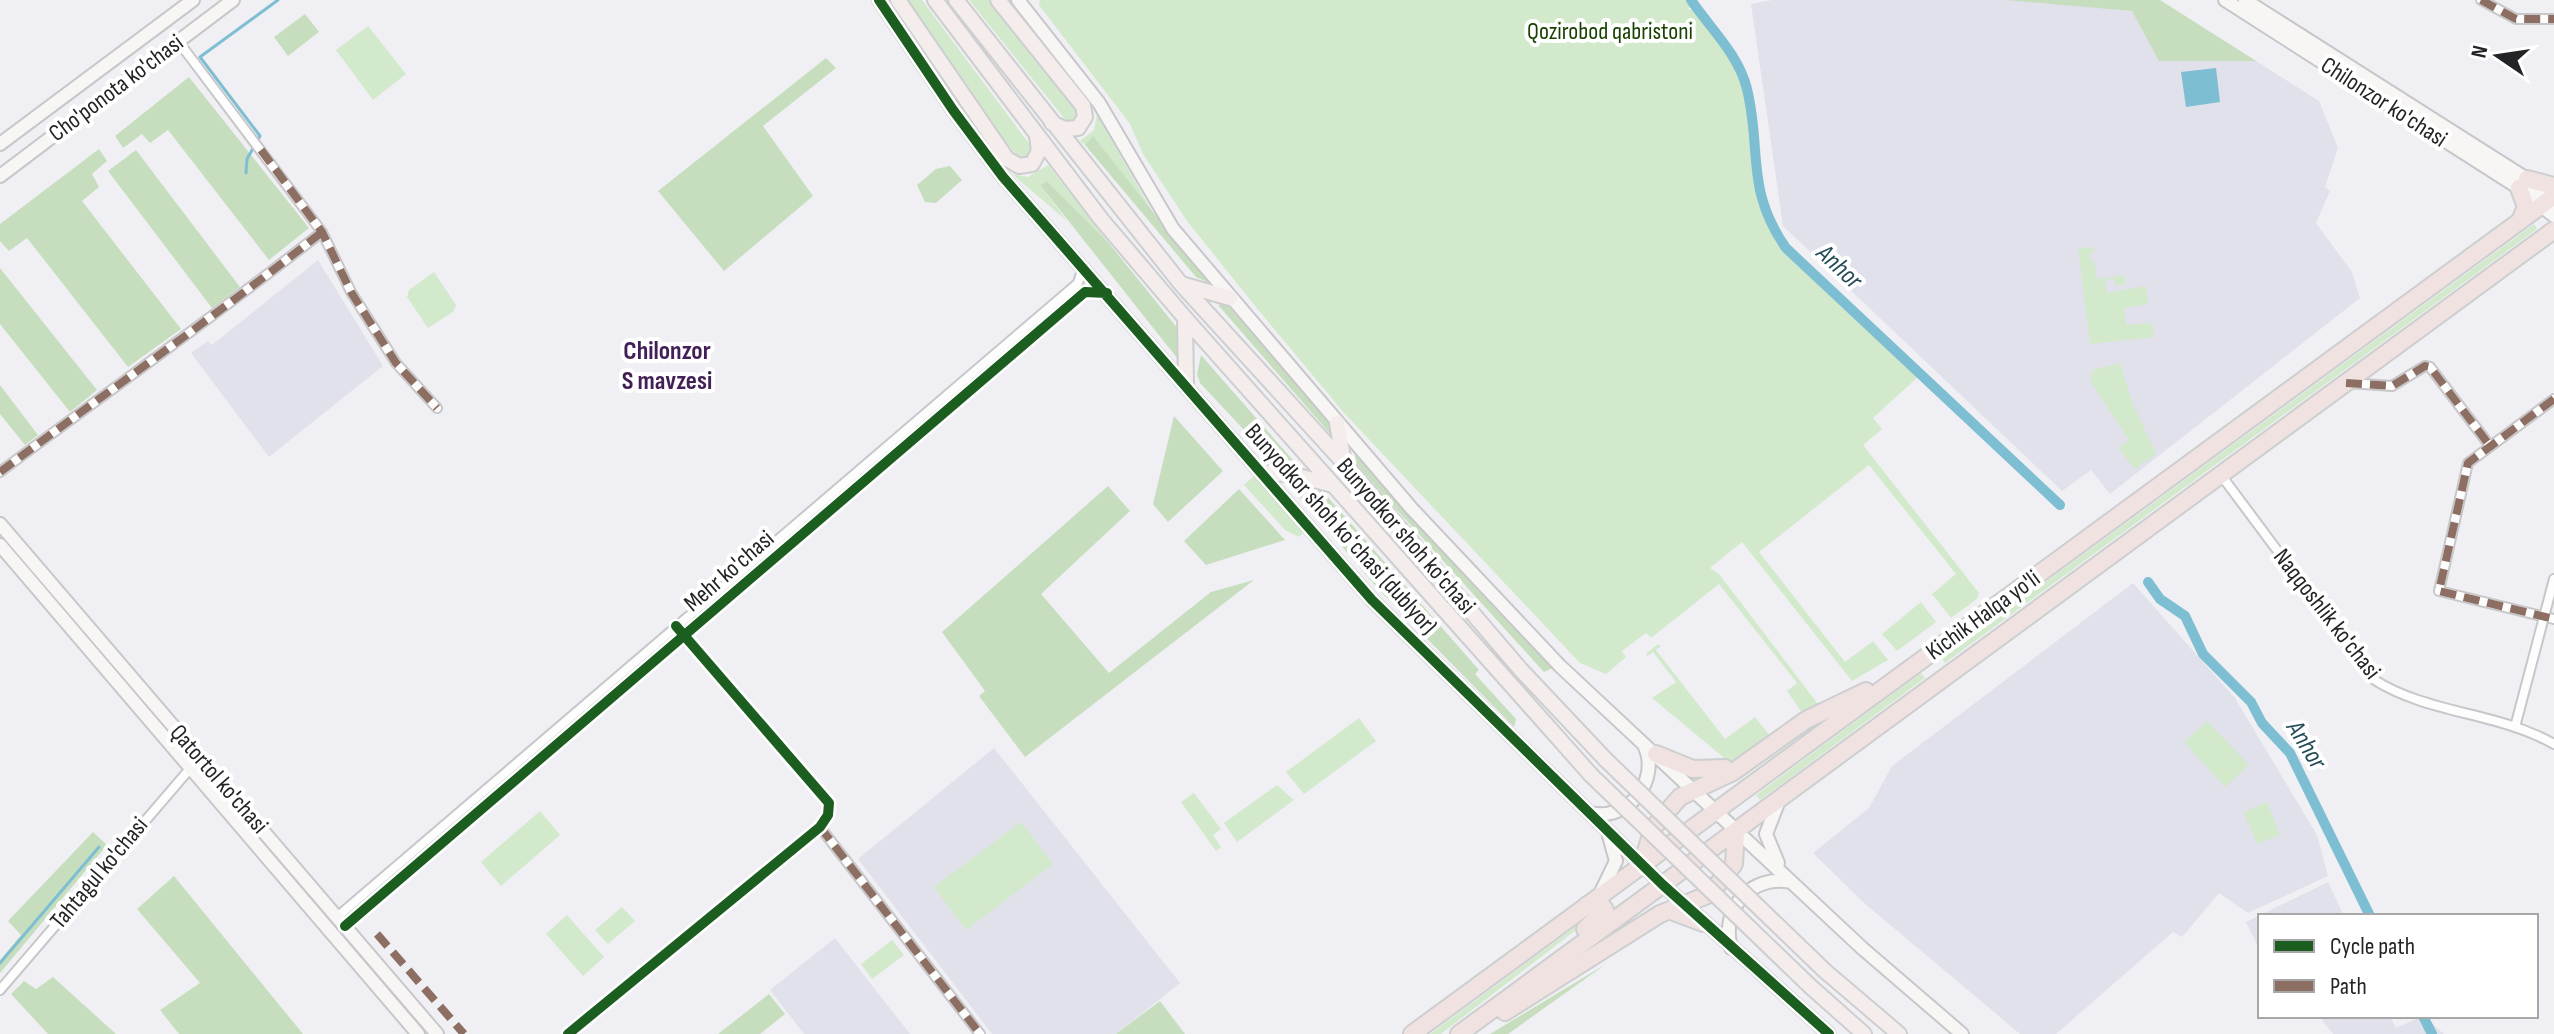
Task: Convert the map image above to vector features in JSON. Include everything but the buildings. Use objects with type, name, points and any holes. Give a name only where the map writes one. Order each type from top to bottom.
[{"type":"highway","points":[[2523,184],[2551,201]]},
{"type":"highway","points":[[2519,222],[2526,207],[2523,184]]},
{"type":"highway","name":"Kichik Halqa yo'li","points":[[1412,1034],[2551,201]]},
{"type":"highway","name":"Kichik Halqa yo'li","points":[[1459,1034],[2554,230]]},
{"type":"highway","points":[[1935,650],[1933,667],[1951,673]]},
{"type":"highway","points":[[1642,865],[1647,839],[1656,822],[1675,801],[1749,761],[1806,720],[1905,672]]},
{"type":"highway","points":[[1649,748],[1680,766],[1704,771],[1749,761]]},
{"type":"highway","points":[[1468,1034],[1677,908],[1710,894],[1724,880],[1737,855],[1736,831]]},
{"type":"highway","points":[[1530,982],[1554,953],[1604,914],[1601,904],[1587,905]]},
{"type":"highway","points":[[1677,908],[1703,923]]},
{"type":"main road","points":[[898,0],[1007,159],[1019,166],[1032,164],[1039,151],[1037,136]]},
{"type":"main road","name":"Bunyodkor shoh ko'chasi","points":[[935,0],[1037,136],[1185,318],[1591,775],[1864,1034]]},
{"type":"main road","name":"Bunyodkor shoh ko'chasi","points":[[956,0],[1181,284],[1344,463],[1521,670],[1606,760],[1825,971],[1899,1034]]},
{"type":"main road","points":[[998,0],[1083,106],[1085,117],[1078,128],[1065,129],[1052,123]]},
{"type":"main road","points":[[1181,284],[1230,298]]},
{"type":"main road","points":[[1185,318],[1186,385]]},
{"type":"main road","points":[[1337,423],[1344,463]]},
{"type":"main road","points":[[1263,472],[1294,475],[1333,485]]},
{"type":"street","name":"Cho'ponota ko'chasi","points":[[0,144],[193,0]]},
{"type":"street","name":"Cho'ponota ko'chasi","points":[[2,173],[233,0]]},
{"type":"street","name":"Bunyodkor shoh koʻchasi (dublyor)","points":[[879,0],[977,144],[1372,600],[1663,885],[1677,908]]},
{"type":"street","points":[[1018,0],[1099,103],[1173,229],[1337,423],[1560,666],[1791,882],[1962,1034]]},
{"type":"street","name":"Chilonzor ko'chasi","points":[[2225,0],[2551,201]]},
{"type":"street","name":"Chilonzor ko'chasi","points":[[2245,0],[2523,184]]},
{"type":"street","points":[[2481,0],[2516,19],[2554,19]]},
{"type":"street","points":[[178,41],[322,232],[351,292],[396,363],[437,408]]},
{"type":"street","points":[[0,472],[108,390],[210,319],[322,232]]},
{"type":"street","points":[[1083,267],[1078,283],[1085,292],[1107,293]]},
{"type":"street","name":"Mehr ko'chasi","points":[[341,922],[592,698],[1078,283]]},
{"type":"street","name":"Mehr ko'chasi","points":[[341,922],[600,707],[1085,292]]},
{"type":"street","points":[[2346,383],[2395,385],[2425,366],[2430,367],[2490,446]]},
{"type":"street","points":[[2550,618],[2439,591],[2468,463],[2554,399]]},
{"type":"street","name":"Naqqoshlik ko'chasi","points":[[2221,475],[2373,679],[2407,695],[2515,727],[2554,744]]},
{"type":"street","points":[[835,490],[843,499]]},
{"type":"street","points":[[821,503],[828,512]]},
{"type":"street","name":"Qatortol ko'chasi","points":[[0,524],[437,1034]]},
{"type":"street","name":"Qatortol ko'chasi","points":[[0,545],[418,1034]]},
{"type":"street","points":[[2515,727],[2550,618],[2554,579]]},
{"type":"street","points":[[684,619],[692,629]]},
{"type":"street","points":[[568,1034],[820,827],[828,815],[829,803],[676,626]]},
{"type":"street","points":[[592,698],[600,707]]},
{"type":"street","points":[[1587,905],[1608,883],[1616,861],[1613,842],[1594,817],[1617,812],[1640,794],[1650,769],[1649,748]]},
{"type":"street","name":"Tahtagul ko'chasi","points":[[0,990],[189,766],[200,757]]},
{"type":"street","points":[[1784,796],[1770,817],[1767,839],[1791,882]]},
{"type":"street","points":[[820,827],[979,1034]]},
{"type":"street","points":[[1731,948],[1729,920],[1741,897],[1765,883],[1791,882]]},
{"type":"street","points":[[330,931],[341,922]]},
{"type":"street","points":[[1703,923],[1829,1034]]},
{"type":"shaded area","points":[[1772,0],[2160,0],[2319,101],[2338,148],[2325,187],[2330,191],[2316,223],[2352,272],[2360,298],[2110,494],[2091,470],[2062,491],[1783,226],[1751,4]]},
{"type":"shaded area","points":[[318,260],[383,366],[269,457],[191,353],[208,341],[212,345]]},
{"type":"shaded area","points":[[2133,583],[2235,698],[2317,835],[2328,876],[2248,913],[2219,893],[2182,937],[2173,932],[2056,1034],[2020,1034],[1863,902],[1813,853],[1869,808],[1892,766]]},
{"type":"shaded area","points":[[994,748],[1180,983],[1116,1034],[992,1034],[858,859]]},
{"type":"shaded area","points":[[2328,882],[2343,914],[2262,914]]},
{"type":"shaded area","points":[[2258,916],[2258,947],[2246,922]]},
{"type":"shaded area","points":[[835,938],[910,1034],[804,1034],[770,990]]},
{"type":"shaded area","points":[[2321,1018],[2391,1018],[2396,1028],[2425,1018],[2444,1034],[2333,1034]]},
{"type":"green space","points":[[908,0],[922,0],[1033,149],[1031,158],[1019,158],[992,127]]},
{"type":"green space","points":[[969,0],[991,0],[1081,113],[1078,124],[1068,123]]},
{"type":"green space","name":"Qozirobod qabristoni","points":[[1040,0],[1699,0],[1687,10],[1697,8],[1727,47],[1745,80],[1760,197],[1776,233],[1833,299],[1919,376],[1873,418],[1882,429],[1863,445],[1979,593],[1977,599],[1951,618],[1932,594],[1956,574],[1869,465],[1759,552],[1845,662],[1873,641],[1888,660],[1852,681],[1742,542],[1710,568],[1719,574],[1818,704],[1803,714],[1787,691],[1797,683],[1719,584],[1651,638],[1646,633],[1622,651],[1626,657],[1606,674],[1580,663],[1345,414],[1260,312],[1187,221],[1143,154],[1130,124],[1039,5]]},
{"type":"green space","points":[[2005,0],[2160,0],[2256,61],[2159,61],[2132,11]]},
{"type":"green space","points":[[305,14],[319,32],[288,56],[274,37]]},
{"type":"green space","points":[[368,26],[406,74],[373,100],[336,50]]},
{"type":"green space","points":[[826,58],[836,68],[763,126],[813,196],[724,271],[658,191]]},
{"type":"green space","points":[[189,77],[309,228],[269,260],[168,130],[150,143],[142,134],[123,148],[115,136]]},
{"type":"green space","points":[[1097,115],[1152,211],[1093,137],[1085,145],[1080,141],[1094,130]]},
{"type":"green space","points":[[1093,136],[1209,283],[1196,277],[1085,145]]},
{"type":"green space","points":[[99,149],[107,161],[92,174],[99,187],[82,201],[181,329],[128,367],[27,238],[9,251],[0,241],[0,224]]},
{"type":"green space","points":[[136,150],[240,287],[212,308],[108,171]]},
{"type":"green space","points":[[1048,165],[1108,242],[1047,181],[1040,185],[1067,221],[1012,174],[1028,177]]},
{"type":"green space","points":[[950,166],[962,180],[936,203],[925,202],[917,185],[936,169]]},
{"type":"green space","points":[[1047,181],[1108,242],[1179,330],[1181,363],[1040,185]]},
{"type":"green space","points":[[2534,224],[2537,229],[1945,663],[1942,658]]},
{"type":"green space","points":[[2093,247],[2094,253],[2088,255],[2095,264],[2097,279],[2125,275],[2125,285],[2115,285],[2114,279],[2105,280],[2107,293],[2146,286],[2148,304],[2124,308],[2126,325],[2152,323],[2154,337],[2090,344],[2078,248]]},
{"type":"green space","points":[[0,268],[97,390],[70,412],[0,324]]},
{"type":"green space","points":[[434,272],[456,305],[453,312],[428,328],[407,297],[409,290]]},
{"type":"green space","points":[[1218,305],[1227,305],[1331,422],[1332,436]]},
{"type":"green space","points":[[1201,355],[1299,468],[1277,465],[1200,383],[1197,374]]},
{"type":"green space","points":[[2120,363],[2132,402],[2156,454],[2135,469],[2118,448],[2129,440],[2090,381],[2093,370]]},
{"type":"green space","points":[[0,385],[38,435],[25,445],[0,414]]},
{"type":"green space","points":[[1174,416],[1223,471],[1168,522],[1153,504]]},
{"type":"green space","points":[[1354,448],[1557,666],[1544,672],[1356,463]]},
{"type":"green space","points":[[1256,474],[1306,530],[1299,537],[1285,530],[1244,485]]},
{"type":"green space","points":[[1286,481],[1316,486],[1326,495],[1479,670],[1475,674],[1516,719],[1514,727],[1379,590]]},
{"type":"green space","points":[[1108,486],[1130,511],[1041,594],[1109,673],[1211,592],[1254,580],[1025,757],[979,696],[985,691],[942,632]]},
{"type":"green space","points":[[1239,489],[1285,540],[1206,565],[1184,541]]},
{"type":"green space","points":[[1921,602],[1936,622],[1897,651],[1882,634]]},
{"type":"green space","points":[[1658,644],[1661,646],[1656,650],[1725,739],[1755,717],[1771,737],[1729,762],[1652,698],[1676,682],[1653,652],[1646,654]]},
{"type":"green space","points":[[1921,673],[1925,678],[1760,800],[1756,795]]},
{"type":"green space","points":[[1359,718],[1376,741],[1304,794],[1286,772]]},
{"type":"green space","points":[[2207,721],[2249,765],[2225,787],[2184,742]]},
{"type":"green space","points":[[1277,785],[1294,800],[1237,842],[1224,823]]},
{"type":"green space","points":[[1194,793],[1221,829],[1213,835],[1221,847],[1216,851],[1181,802]]},
{"type":"green space","points":[[2267,802],[2280,835],[2257,844],[2244,812]]},
{"type":"green space","points":[[540,811],[560,835],[501,886],[481,862]]},
{"type":"green space","points":[[1021,822],[1053,864],[966,930],[934,887]]},
{"type":"green space","points":[[93,832],[107,845],[0,973],[0,960],[21,935],[8,921]]},
{"type":"green space","points":[[174,876],[303,1034],[179,1034],[160,1010],[200,983],[137,909]]},
{"type":"green space","points":[[622,907],[635,921],[608,944],[595,930]]},
{"type":"green space","points":[[1597,911],[1441,1034],[1430,1034]]},
{"type":"green space","points":[[567,915],[604,957],[583,976],[546,934]]},
{"type":"green space","points":[[892,940],[904,955],[872,979],[861,964]]},
{"type":"green space","points":[[1606,964],[1508,1034],[1490,1034]]},
{"type":"green space","points":[[53,977],[116,1034],[48,1034],[11,994],[24,981],[36,989]]},
{"type":"green space","points":[[769,994],[785,1014],[760,1034],[718,1034]]},
{"type":"green space","points":[[1160,1001],[1185,1034],[1116,1034]]},
{"type":"water","points":[[2216,68],[2220,102],[2186,107],[2181,72]]},
{"type":"waterway","points":[[246,173],[247,159],[260,136],[200,57],[278,0]]},
{"type":"waterway","name":"Anhor","points":[[1691,0],[1731,53],[1743,77],[1751,111],[1760,188],[1773,227],[1786,248],[2060,505]]},
{"type":"waterway","name":"Anhor","points":[[2148,582],[2160,599],[2185,616],[2203,654],[2251,702],[2262,723],[2290,753],[2369,914]]},
{"type":"waterway","points":[[0,963],[99,847]]},
{"type":"waterway","name":"Anhor","points":[[2424,1018],[2432,1034]]},
{"type":"marked path","points":[[2481,0],[2516,19],[2554,19]]},
{"type":"marked path","points":[[261,150],[322,232],[351,292],[396,363],[437,408]]},
{"type":"marked path","points":[[0,472],[322,232]]},
{"type":"marked path","points":[[2346,383],[2392,386],[2425,366],[2430,367],[2490,446]]},
{"type":"marked path","points":[[2554,399],[2468,463],[2439,591],[2554,619]]},
{"type":"marked path","points":[[820,827],[980,1034]]},
{"type":"marked path","points":[[377,934],[464,1034]]},
{"type":"cycle path","points":[[879,0],[953,110],[1003,177],[1372,600],[1663,885],[1829,1034]]},
{"type":"cycle path","points":[[345,926],[1085,292],[1107,293]]},
{"type":"cycle path","points":[[568,1034],[820,827],[828,815],[829,803],[676,626]]},
{"type":"district","name":"Chilonzor S mavzesi","points":[[667,366]]}]
